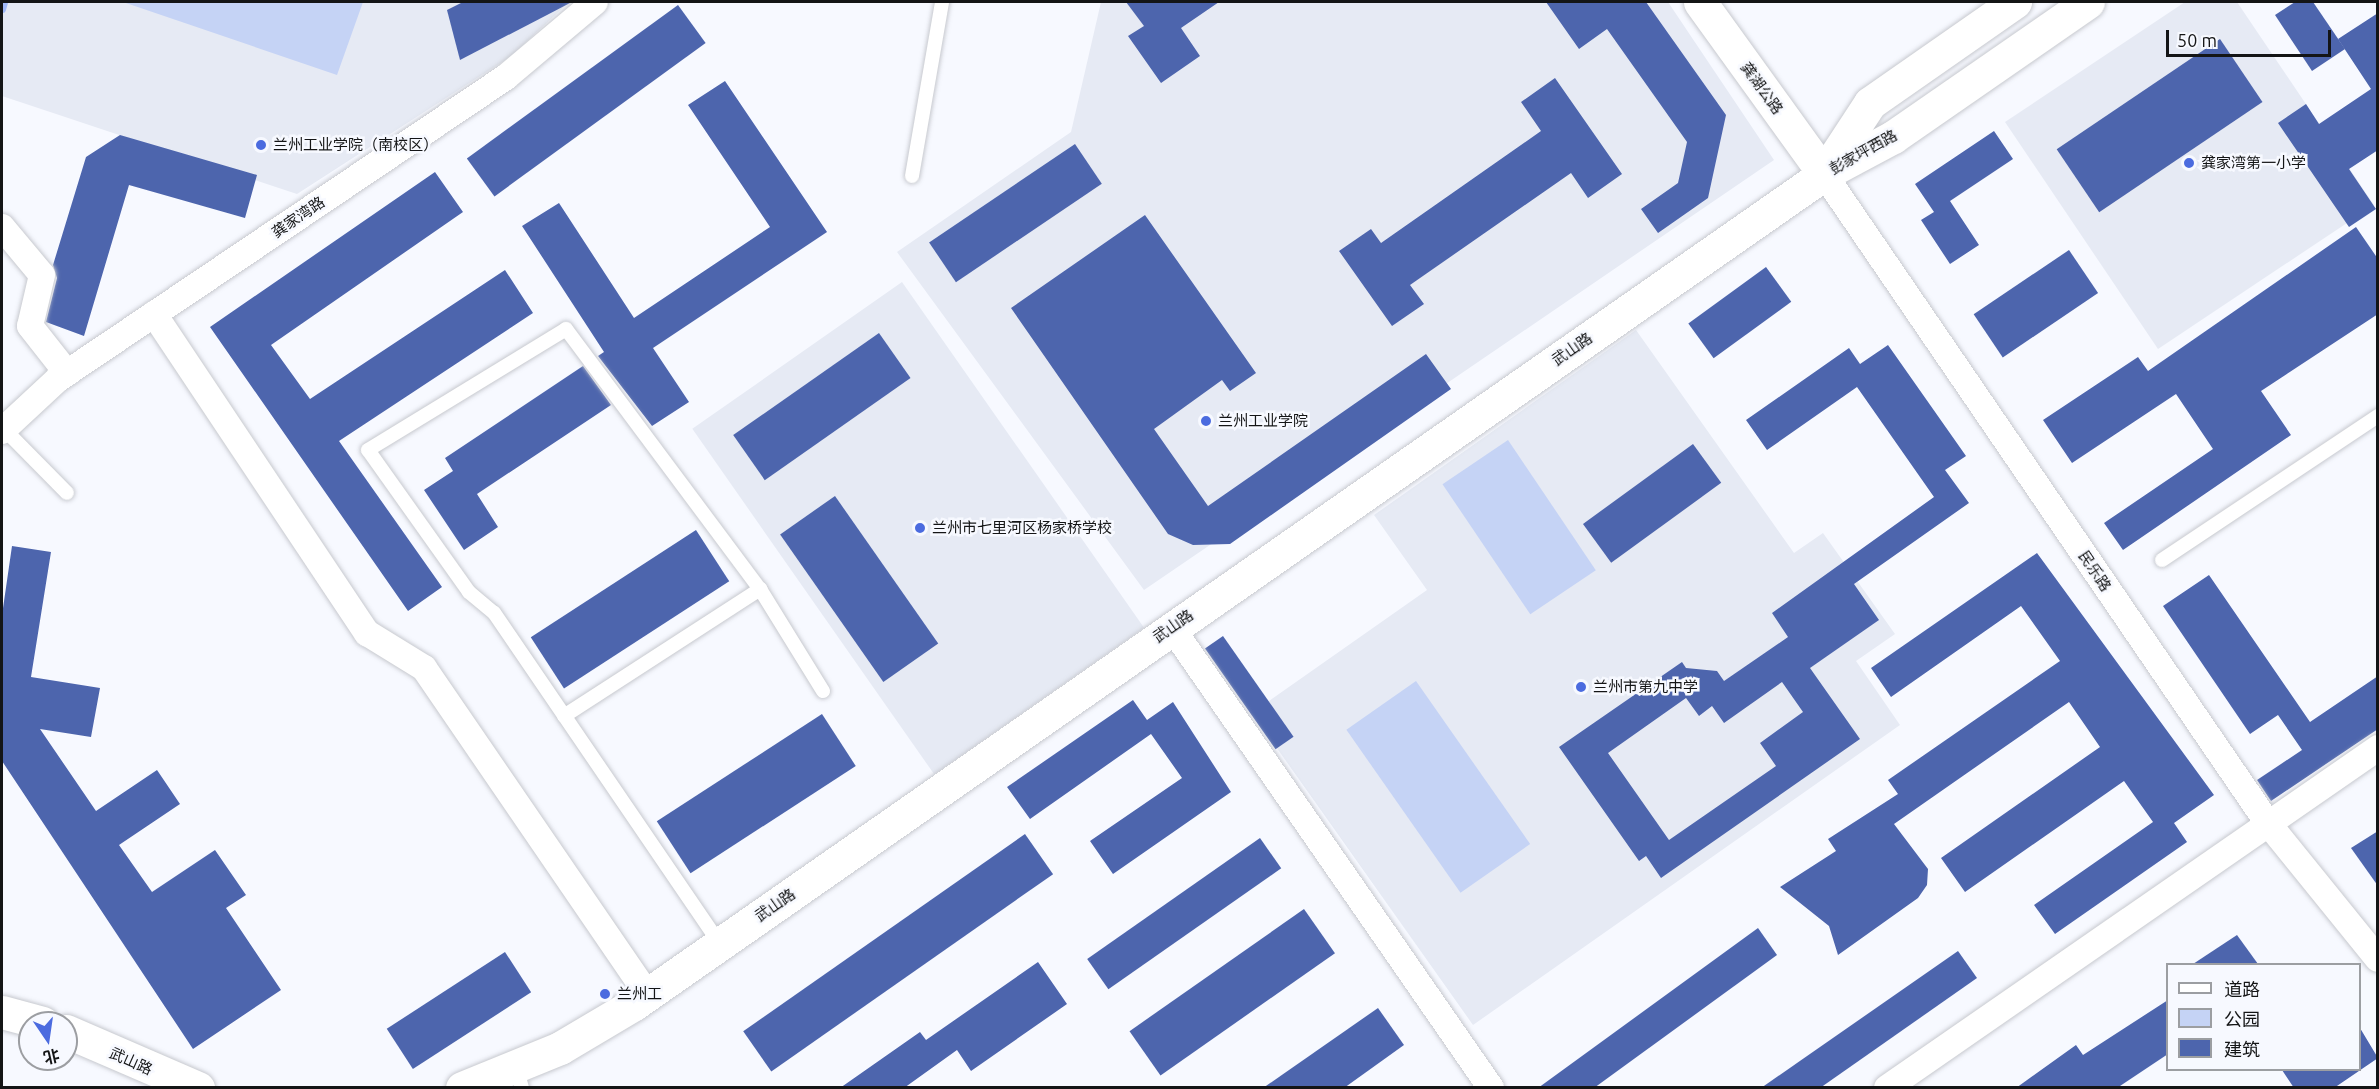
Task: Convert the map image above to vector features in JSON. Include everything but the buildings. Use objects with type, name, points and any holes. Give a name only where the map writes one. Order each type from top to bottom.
[{"type":"main road","name":"龚湖公路","points":[[1700,2],[1824,174]]},
{"type":"main road","name":"彭家坪西路","points":[[1824,174],[1870,103],[2015,2]]},
{"type":"main road","name":"彭家坪西路","points":[[1824,174],[1893,137],[2088,2]]},
{"type":"main road","name":"武山路","points":[[462,1088],[519,1077],[648,994],[1824,174]]},
{"type":"main road","points":[[2,1012],[18,1016]]},
{"type":"main road","name":"武山路","points":[[78,1036],[198,1088]]},
{"type":"street","name":"龚家湾路","points":[[2,430],[67,373],[506,77],[595,2]]},
{"type":"street","name":"民乐路","points":[[1824,174],[2267,822],[2378,959]]},
{"type":"street","points":[[2,227],[42,275],[30,326],[67,373]]},
{"type":"street","points":[[154,314],[367,633],[424,668],[648,994]]},
{"type":"street","points":[[1172,628],[1491,1088]]},
{"type":"street","points":[[1887,1088],[2267,822],[2378,748]]},
{"type":"lane","points":[[912,176],[942,2]]},
{"type":"lane","points":[[720,944],[564,716],[368,450],[566,329],[760,589],[823,691]]},
{"type":"lane","points":[[2162,560],[2378,416]]},
{"type":"lane","points":[[2,430],[67,493]]},
{"type":"lane","points":[[564,716],[760,589]]},
{"type":"shaded area","name":"兰州工业学院（南校区）","points":[[2,2],[569,2],[511,56],[297,194],[2,96]]},
{"type":"shaded area","name":"兰州工业学院","points":[[1101,2],[1668,2],[1774,160],[1144,590],[897,252],[1071,132]]},
{"type":"shaded area","name":"龚家湾第一小学","points":[[2185,2],[2237,2],[2374,205],[2158,349],[2005,122]]},
{"type":"shaded area","name":"兰州市七里河区杨家桥学校","points":[[902,282],[1144,628],[934,775],[692,429]]},
{"type":"shaded area","name":"兰州市第九中学","points":[[1636,330],[1794,553],[1823,533],[1895,634],[1856,661],[1900,725],[1473,1025],[1252,713],[1427,590],[1374,515]]},
{"type":"green space","points":[[123,2],[363,2],[337,75]]},
{"type":"green space","points":[[1508,440],[1596,570],[1530,614],[1443,484]]},
{"type":"green space","points":[[1416,681],[1530,844],[1461,893],[1346,730]]},
{"type":"waterway","points":[[2,9],[4,2]]},
{"type":"place","name":"兰州工业学院（南校区）","points":[[261,145]]},
{"type":"place","name":"龚家湾第一小学","points":[[2189,163]]},
{"type":"place","name":"兰州工业学院","points":[[1206,421]]},
{"type":"place","name":"兰州市七里河区杨家桥学校","points":[[920,528]]},
{"type":"place","name":"兰州市第九中学","points":[[1581,687]]},
{"type":"place","name":"兰州工","points":[[605,994]]}]
